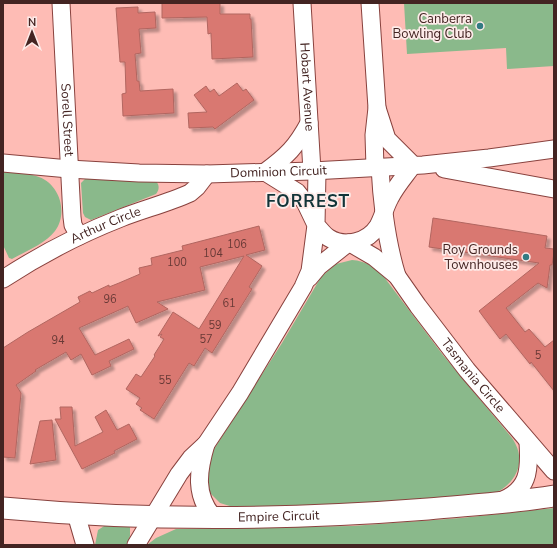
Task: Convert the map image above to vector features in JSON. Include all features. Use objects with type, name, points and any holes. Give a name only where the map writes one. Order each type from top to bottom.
[{"type":"street","name":"Sorell Street","points":[[61,3],[72,220],[79,236]]},
{"type":"street","name":"Hobart Avenue","points":[[302,3],[309,123],[314,171],[316,224]]},
{"type":"street","points":[[370,3],[377,108],[374,135],[383,214]]},
{"type":"street","points":[[377,108],[387,139],[418,165],[554,189]]},
{"type":"street","points":[[309,123],[291,152],[265,172],[297,192],[305,202],[316,224],[325,235],[339,242],[362,240],[371,234],[377,226],[394,190],[418,165]]},
{"type":"street","name":"Dominion Circuit","points":[[3,163],[139,173],[207,174],[314,171],[418,165],[489,158],[554,148]]},
{"type":"street","name":"Arthur Circle","points":[[3,279],[23,265],[79,236],[120,218],[190,193],[197,187],[207,174]]},
{"type":"street","name":"Tasmania Circle","points":[[383,214],[390,251],[397,276]]},
{"type":"street","points":[[136,545],[182,470],[191,458],[206,444],[240,393],[306,281],[310,271],[316,224]]},
{"type":"street","points":[[306,281],[319,266],[349,242]]},
{"type":"street","name":"Tasmania Circle","points":[[349,242],[374,257],[397,276],[459,359],[554,471]]},
{"type":"street","points":[[496,503],[510,497],[523,485],[530,467],[528,442]]},
{"type":"street","points":[[206,444],[200,465],[199,481],[204,503],[214,518]]},
{"type":"street","name":"Empire Circuit","points":[[3,508],[76,514],[214,518],[358,514],[496,503],[554,496]]},
{"type":"street","points":[[76,514],[86,545]]},
{"type":"green space","name":"Canberra Bowling Club","points":[[404,3],[554,3],[554,66],[507,69],[506,48],[407,54]]},
{"type":"green space","points":[[3,172],[28,174],[44,179],[51,184],[56,191],[61,207],[59,223],[51,236],[12,259],[9,258],[3,245]]},
{"type":"green space","points":[[86,178],[156,181],[159,188],[156,194],[91,220],[85,217],[83,213],[81,183]]},
{"type":"green space","points":[[352,260],[370,265],[384,277],[443,355],[512,438],[519,455],[517,471],[508,484],[493,494],[341,505],[233,507],[220,503],[207,488],[207,460],[282,343],[321,277],[336,264]]},
{"type":"green space","points":[[554,508],[554,545],[147,545],[156,538],[176,529],[352,526],[461,518]]},
{"type":"green space","points":[[109,523],[125,524],[130,527],[130,536],[127,545],[95,545],[98,530]]},
{"type":"building","points":[[162,3],[220,3],[220,14],[250,14],[253,57],[212,59],[211,33],[208,34],[207,17],[162,18]]},
{"type":"building","points":[[138,7],[138,13],[155,12],[156,28],[139,29],[141,53],[135,54],[137,81],[139,81],[140,91],[173,89],[174,113],[123,116],[122,94],[126,93],[125,62],[120,62],[116,8]]},
{"type":"building","points":[[237,83],[243,91],[246,89],[254,100],[215,129],[213,127],[189,128],[188,113],[207,112],[194,95],[206,86],[210,92],[214,89],[219,96]]},
{"type":"building","points":[[433,218],[547,236],[545,248],[554,249],[554,253],[552,265],[550,265],[547,288],[538,283],[506,308],[525,332],[529,329],[545,347],[554,340],[554,391],[506,334],[500,339],[479,311],[539,263],[429,247]]},
{"type":"building","points":[[259,226],[265,250],[246,255],[262,266],[249,287],[252,289],[212,353],[205,348],[194,366],[189,363],[154,419],[140,410],[142,408],[136,404],[140,398],[126,389],[136,374],[141,377],[155,356],[154,355],[164,339],[160,337],[162,334],[158,336],[173,312],[199,329],[244,256],[200,267],[205,290],[157,302],[168,309],[136,323],[128,306],[79,328],[95,355],[129,339],[134,349],[109,361],[111,366],[92,375],[81,354],[71,360],[66,352],[35,370],[36,371],[16,385],[21,393],[15,458],[3,457],[3,348],[80,302],[78,297],[90,291],[92,293],[140,274],[139,268],[152,265],[151,258],[183,250],[182,246]]},
{"type":"building","points":[[60,407],[72,407],[75,446],[103,432],[95,417],[106,410],[117,430],[129,424],[137,439],[114,451],[115,453],[82,469],[55,419],[61,419]]},
{"type":"building","points":[[52,420],[56,460],[30,464],[40,421]]},
{"type":"place","name":"Canberra Bowling Club","points":[[480,26]]},
{"type":"place","name":"Roy Grounds Townhouses","points":[[526,257]]},
{"type":"district","name":"FORREST","points":[[308,201]]}]
